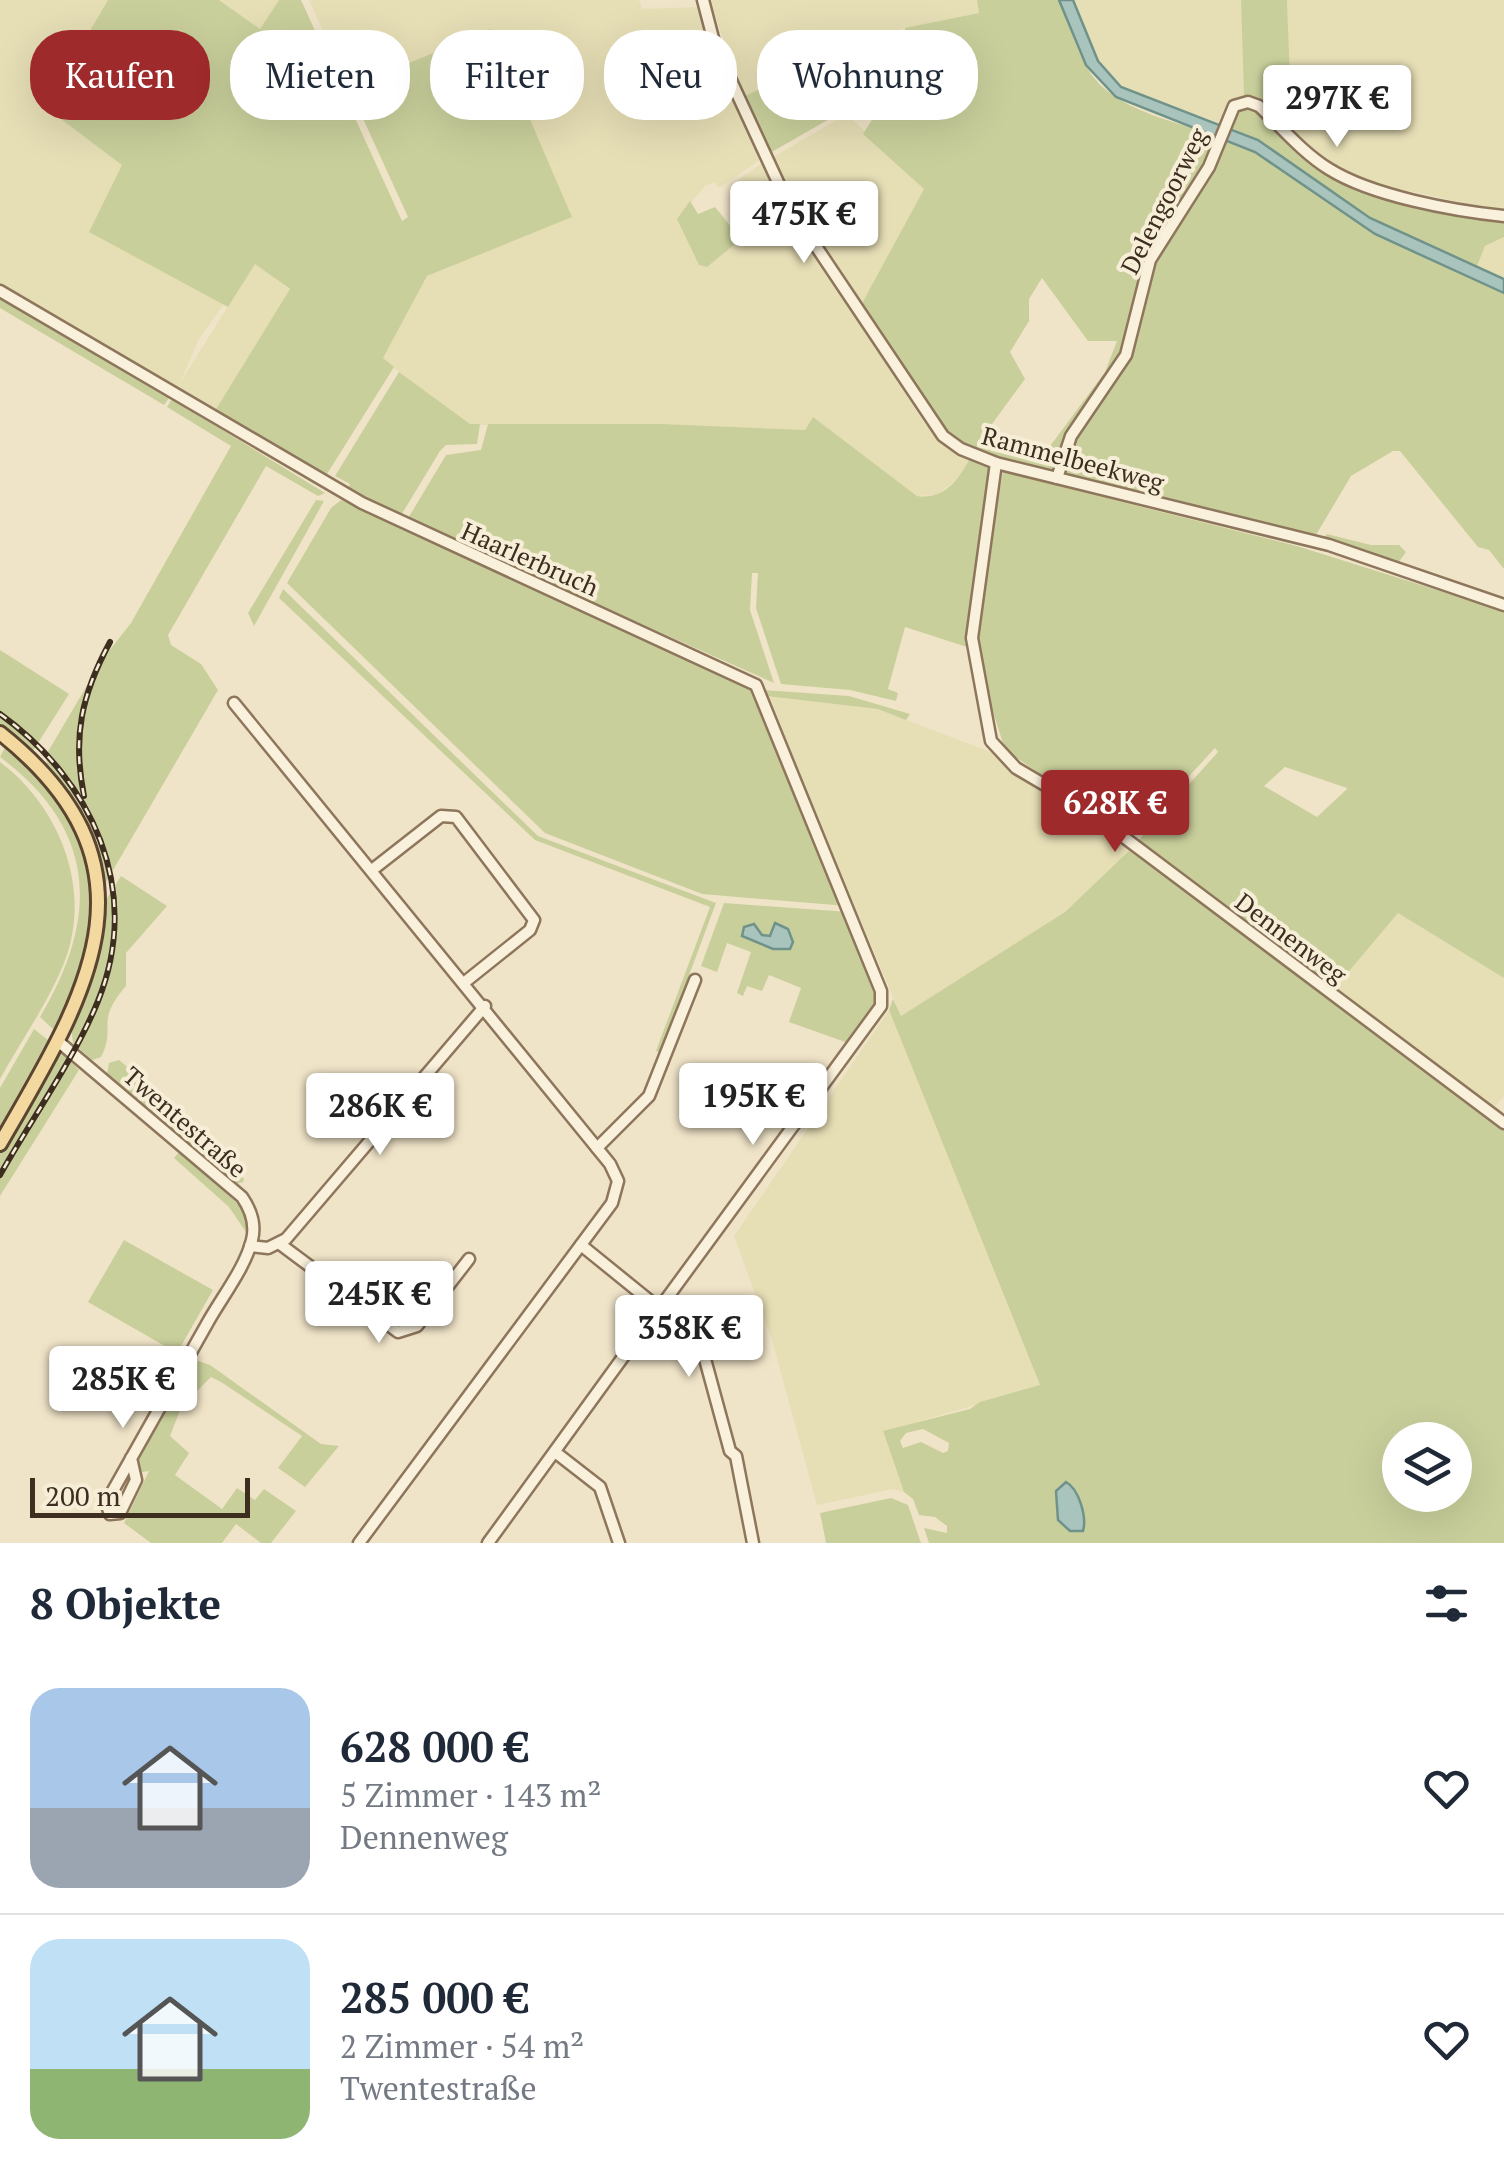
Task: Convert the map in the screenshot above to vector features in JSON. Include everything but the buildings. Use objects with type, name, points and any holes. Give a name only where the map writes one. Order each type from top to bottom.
[{"type":"main road","points":[[0,733],[67,802],[94,871],[98,902],[92,962],[59,1042],[0,1144]]},
{"type":"street","name":"Rammelbeekweg","points":[[703,0],[714,46],[789,206],[942,436],[960,449],[996,463],[1329,545],[1504,605]]},
{"type":"street","name":"Delengoorweg","points":[[1057,478],[1071,436],[1126,354],[1150,260],[1209,167],[1234,106],[1253,103],[1316,159],[1347,178],[1387,192],[1504,216]]},
{"type":"street","name":"Haarlerbruch","points":[[0,291],[362,503],[751,681],[815,825],[882,999],[862,1033],[658,1309]]},
{"type":"street","name":"Dennenweg","points":[[996,463],[972,638],[994,746],[1005,759],[1089,810],[1504,1123]]},
{"type":"street","points":[[234,703],[597,1148],[614,1172],[618,1189],[581,1245],[360,1543]]},
{"type":"street","points":[[372,870],[441,816],[450,814],[487,854],[534,920],[530,930],[465,982]]},
{"type":"street","points":[[597,1148],[650,1096],[695,980]]},
{"type":"street","points":[[280,1244],[484,1006]]},
{"type":"street","name":"Twentestraße","points":[[59,1042],[242,1197],[252,1215],[250,1246]]},
{"type":"street","points":[[131,1458],[136,1480],[120,1513],[110,1514],[106,1502],[250,1246],[280,1244],[398,1332],[418,1326],[468,1259]]},
{"type":"street","points":[[581,1245],[682,1326],[701,1349],[730,1451],[736,1456],[753,1543]]},
{"type":"street","points":[[488,1543],[626,1354]]},
{"type":"street","points":[[555,1452],[600,1487],[619,1543]]},
{"type":"shaded area","points":[[0,0],[108,0],[90,30],[30,30],[30,120],[62,120],[123,165],[89,232],[224,304],[199,339],[180,383],[255,263],[290,290],[213,414],[0,287]]},
{"type":"shaded area","points":[[219,0],[279,0],[260,29]]},
{"type":"shaded area","points":[[309,0],[639,0],[642,9],[700,7],[709,30],[604,30],[604,120],[737,120],[737,99],[761,159],[719,188],[715,183],[706,185],[677,219],[707,267],[758,225],[731,185],[762,163],[789,215],[924,423],[946,448],[969,460],[961,476],[937,495],[917,496],[813,417],[805,430],[662,424],[470,425],[382,359],[427,276],[571,216],[530,120],[584,120],[584,30],[430,30],[430,55],[410,63],[410,30],[323,30]]},
{"type":"shaded area","points":[[709,0],[977,0],[979,13],[897,30],[757,30],[757,90],[745,96],[737,75],[737,30],[720,30]]},
{"type":"shaded area","points":[[1073,0],[1241,0],[1244,96],[1231,101],[1222,124],[1121,87],[1098,61]]},
{"type":"shaded area","points":[[1287,0],[1504,0],[1504,212],[1369,182],[1329,162],[1292,130]]},
{"type":"shaded area","points":[[837,120],[853,120],[924,189],[860,307],[802,215],[772,158]]},
{"type":"shaded area","points":[[1504,237],[1504,279],[1477,266],[1485,246]]},
{"type":"shaded area","points":[[766,696],[878,709],[998,755],[1133,847],[1065,912],[901,1016]]},
{"type":"shaded area","points":[[1398,913],[1504,978],[1504,1096],[1494,1107],[1335,988]]},
{"type":"shaded area","points":[[889,1010],[1040,1386],[883,1432],[904,1492],[893,1489],[817,1505],[772,1340],[734,1236]]},
{"type":"green space","points":[[108,0],[219,0],[260,29],[279,0],[301,0],[315,30],[230,30],[230,120],[356,120],[402,221],[408,217],[364,120],[410,120],[410,63],[430,54],[430,120],[530,120],[572,217],[427,276],[383,358],[394,367],[327,474],[213,414],[290,289],[255,264],[228,307],[89,232],[122,165],[62,120],[210,120],[210,30],[90,30]]},
{"type":"green space","points":[[977,0],[1059,0],[1084,61],[1106,90],[1135,108],[1216,136],[1196,180],[1147,258],[1127,344],[1052,471],[996,459],[945,433],[860,307],[924,189],[863,134],[872,120],[978,120],[978,30],[905,28],[979,13]],"holes":[[[1042,278],[1088,341],[1117,341],[1105,372],[1039,461],[987,449],[981,439],[1025,379],[1010,352],[1029,321],[1029,299]]]},
{"type":"green space","points":[[1241,0],[1287,0],[1292,130],[1259,101],[1244,96]]},
{"type":"green space","points":[[757,90],[757,120],[828,120],[770,153],[745,96]]},
{"type":"green space","points":[[1247,105],[1337,176],[1504,221],[1504,237],[1485,246],[1477,266],[1370,218],[1271,148],[1230,127],[1236,110]]},
{"type":"green space","points":[[1225,140],[1255,152],[1375,234],[1504,293],[1504,569],[1489,550],[1478,547],[1400,451],[1393,451],[1351,476],[1313,540],[1065,474],[1073,438],[1130,353],[1152,269],[1213,170]]},
{"type":"green space","points":[[690,201],[698,214],[715,207],[741,239],[707,267],[699,265],[677,219]]},
{"type":"green space","points":[[0,297],[169,398],[164,405],[0,308]]},
{"type":"green space","points":[[399,372],[470,424],[480,424],[477,444],[446,445],[440,451],[400,517],[346,492],[350,484],[335,476]]},
{"type":"green space","points":[[172,399],[325,493],[318,496],[266,466],[168,635],[171,645],[201,664],[218,690],[105,884],[79,810],[47,764],[46,755],[102,660],[131,623],[231,446],[167,407]]},
{"type":"green space","points":[[813,417],[917,496],[942,492],[969,460],[990,469],[970,648],[905,627],[888,689],[898,693],[896,701],[850,690],[781,684],[756,608],[758,573],[752,573],[750,610],[774,683],[407,520],[446,455],[481,450],[488,424],[662,424],[805,430]]},
{"type":"green space","points":[[1003,472],[1297,546],[1504,611],[1504,978],[1398,913],[1335,988],[1138,841],[1218,752],[1215,748],[1133,837],[1005,750],[976,657],[975,633]],"holes":[[[1285,767],[1347,788],[1317,817],[1264,786]]]},
{"type":"green space","points":[[316,500],[324,501],[254,626],[248,613]]},
{"type":"green space","points":[[341,500],[754,687],[847,906],[702,894],[545,833],[287,583],[331,508]]},
{"type":"green space","points":[[1327,534],[1371,545],[1399,545],[1406,552],[1398,563],[1321,543]]},
{"type":"green space","points":[[283,589],[538,836],[716,903],[660,1053],[656,1051],[710,907],[535,840],[279,598]]},
{"type":"green space","points":[[0,650],[69,694],[33,751],[0,724]]},
{"type":"green space","points":[[763,690],[849,696],[910,714],[906,720],[878,709],[766,696]]},
{"type":"green space","points":[[7,743],[61,808],[78,842],[88,878],[91,914],[86,951],[74,990],[54,1030],[40,1017],[72,945],[79,910],[79,877],[71,845],[56,814],[32,785],[0,757]]},
{"type":"green space","points":[[0,762],[39,802],[54,826],[72,879],[75,907],[72,935],[58,978],[0,1079]]},
{"type":"green space","points":[[1133,847],[1504,1126],[1504,1543],[929,1543],[924,1528],[947,1533],[947,1526],[935,1517],[919,1515],[913,1499],[904,1492],[883,1431],[970,1409],[980,1402],[1040,1385],[889,1010],[893,999],[901,1016],[1065,912]],"holes":[[[923,1429],[949,1443],[948,1451],[943,1453],[921,1442],[903,1448],[900,1441],[906,1433]]]},
{"type":"green space","points":[[121,876],[167,906],[126,953],[126,986],[111,1008],[101,1057],[92,1060],[73,1043],[71,1025],[95,969],[104,903]]},
{"type":"green space","points":[[724,903],[849,912],[879,998],[848,1043],[789,1022],[801,988],[769,975],[762,991],[747,986],[743,996],[737,993],[751,952],[727,943],[717,972],[701,966]]},
{"type":"green space","points":[[34,1029],[48,1040],[0,1127],[0,1088]]},
{"type":"green space","points":[[62,1053],[79,1070],[0,1196],[0,1152],[51,1060]]},
{"type":"green space","points":[[119,1060],[170,1102],[157,1118],[107,1074],[109,1063]]},
{"type":"green space","points":[[170,1114],[243,1182],[236,1184],[163,1123]]},
{"type":"green space","points":[[180,1151],[241,1207],[249,1228],[246,1232],[229,1207],[174,1158]]},
{"type":"green space","points":[[124,1240],[213,1290],[177,1353],[88,1302]]},
{"type":"green space","points":[[198,1361],[210,1365],[321,1444],[339,1446],[305,1487],[278,1468],[302,1436],[211,1377],[194,1394],[186,1392],[183,1385]]},
{"type":"green space","points":[[167,1406],[180,1410],[170,1436],[189,1453],[175,1475],[222,1509],[237,1488],[255,1500],[264,1489],[296,1511],[271,1543],[261,1543],[236,1524],[222,1543],[151,1543],[124,1523],[149,1471],[142,1472],[138,1461]]},
{"type":"green space","points":[[891,1498],[908,1505],[921,1543],[826,1543],[820,1513]]},
{"type":"water","points":[[1059,0],[1073,0],[1098,61],[1121,87],[1258,140],[1370,218],[1504,279],[1504,293],[1375,234],[1255,152],[1116,97],[1086,65]]},
{"type":"water","points":[[775,923],[788,929],[793,942],[790,949],[773,949],[742,936],[744,927],[754,924],[762,935],[770,936]]},
{"type":"water","points":[[1066,1482],[1081,1504],[1083,1531],[1070,1531],[1058,1520],[1056,1491]]},
{"type":"railway","points":[[84,796],[79,754],[82,716],[92,680],[110,642]]},
{"type":"railway","points":[[0,714],[60,771],[83,805],[100,841],[111,879],[115,919],[110,960],[98,1001],[65,1067],[0,1175]]}]
